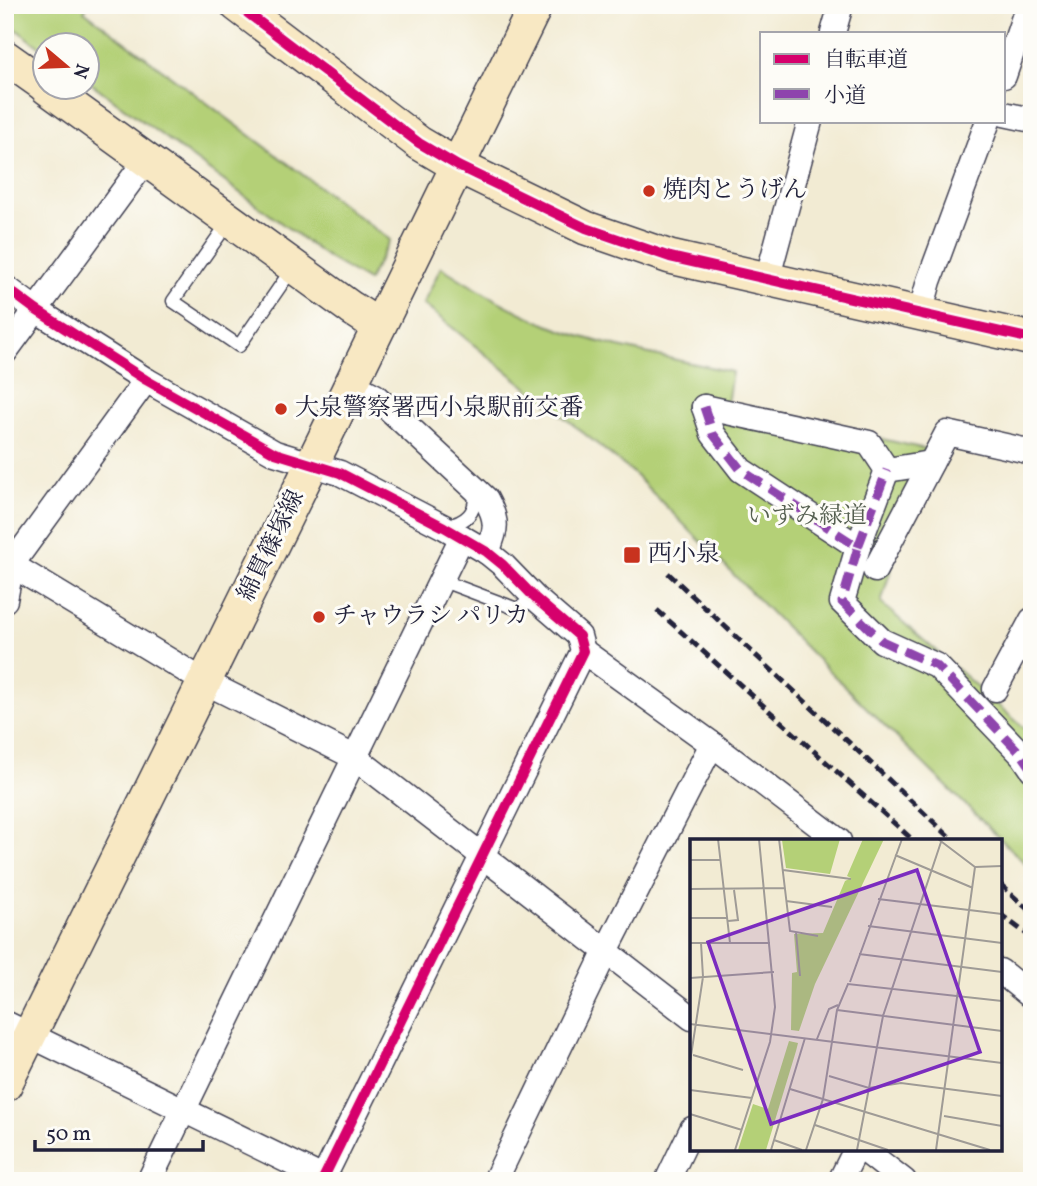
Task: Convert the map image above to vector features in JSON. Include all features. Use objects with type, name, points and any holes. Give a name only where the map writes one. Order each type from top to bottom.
[{"type":"street","points":[[237,5],[419,143],[458,166],[586,228],[670,257],[1032,339]]},
{"type":"street","name":"綿貫篠塚線","points":[[5,1085],[18,1029],[205,682],[536,5]]},
{"type":"street","points":[[833,32],[841,5]]},
{"type":"street","points":[[1006,70],[1028,5]]},
{"type":"street","points":[[5,57],[32,77]]},
{"type":"street","points":[[67,102],[379,326]]},
{"type":"street","points":[[1006,114],[1032,120]]},
{"type":"street","points":[[767,281],[810,122]]},
{"type":"street","points":[[919,314],[988,122]]},
{"type":"street","points":[[5,352],[146,160]]},
{"type":"street","points":[[5,288],[146,380],[275,453],[340,473],[487,552],[579,636],[583,650],[835,839]]},
{"type":"street","points":[[5,600],[8,563],[146,380]]},
{"type":"street","points":[[352,384],[375,397],[485,499],[495,516],[495,529],[487,552]]},
{"type":"street","points":[[858,547],[741,470],[713,434],[704,407],[869,443],[887,470]]},
{"type":"street","points":[[875,570],[947,433],[1032,452]]},
{"type":"street","points":[[887,470],[931,463]]},
{"type":"street","points":[[887,470],[858,547],[842,602],[882,641],[937,666],[1023,756],[1032,769]]},
{"type":"street","points":[[149,1181],[443,581],[453,532]]},
{"type":"street","points":[[8,563],[205,682],[344,750],[690,1016]]},
{"type":"street","points":[[995,689],[1032,620]]},
{"type":"street","points":[[18,1029],[325,1180],[583,650]]},
{"type":"street","points":[[495,1181],[712,744]]},
{"type":"street","points":[[1002,973],[1032,997]]},
{"type":"street","points":[[667,1181],[690,1133]]},
{"type":"street","points":[[840,1181],[855,1151]]},
{"type":"street","points":[[866,1151],[904,1181]]},
{"type":"lane","points":[[230,220],[173,301],[239,346],[294,266]]},
{"type":"lane","points":[[453,532],[456,524],[470,515],[476,501],[474,488]]},
{"type":"lane","points":[[443,581],[517,609],[535,598]]},
{"type":"green space","points":[[5,5],[88,5],[84,11],[390,240],[368,281],[330,259],[102,91],[102,32],[32,32],[32,41],[5,21]]},
{"type":"green space","name":"いずみ緑道","points":[[441,267],[494,299],[572,334],[617,347],[732,372],[727,404],[926,449],[881,603],[1032,735],[1032,870],[825,667],[632,472],[423,304]]},
{"type":"railway","points":[[668,573],[952,839]]},
{"type":"railway","points":[[657,610],[912,839]]},
{"type":"railway","points":[[1002,886],[1032,913]]},
{"type":"railway","points":[[1002,916],[1032,938]]},
{"type":"marked path","points":[[704,407],[713,434],[741,470],[858,547],[842,602],[882,641],[937,666],[1023,756],[1032,769]]},
{"type":"marked path","points":[[858,547],[887,470]]},
{"type":"cycle path","points":[[237,5],[419,143],[458,166],[586,228],[670,257],[1032,339]]},
{"type":"cycle path","points":[[5,287],[36,310],[146,380],[275,453],[340,473],[487,552],[579,636],[583,651],[322,1181]]},
{"type":"place","name":"焼肉とうげん","points":[[649,191]]},
{"type":"place","name":"大泉警察署西小泉駅前交番","points":[[281,409]]},
{"type":"place","name":"西小泉","points":[[632,555]]},
{"type":"place","name":"チャウラシ パリカ","points":[[319,617]]}]
